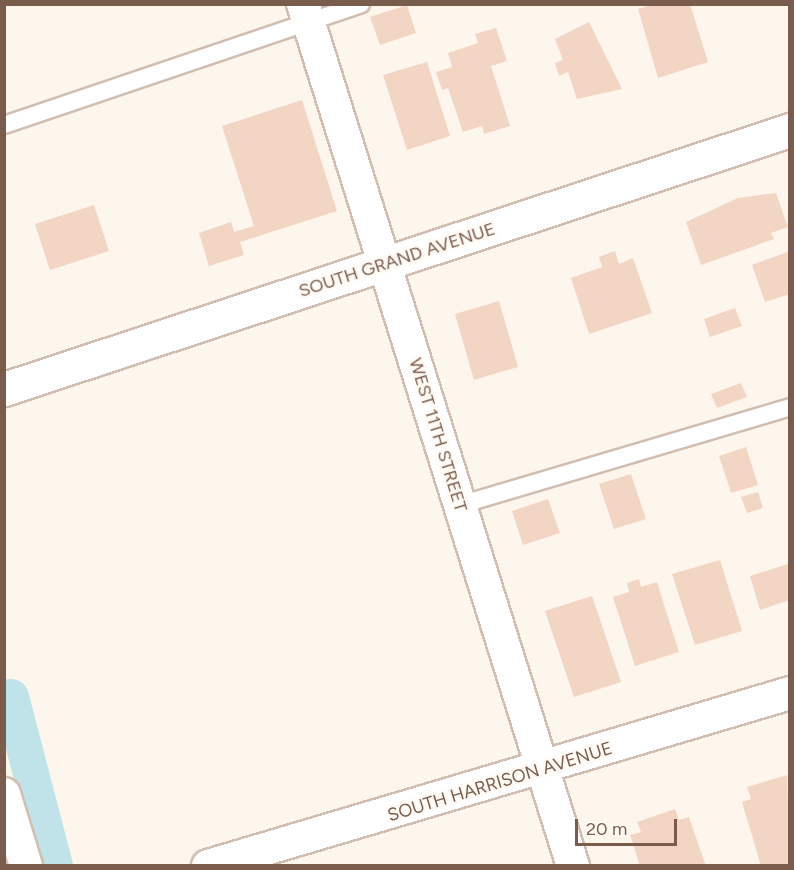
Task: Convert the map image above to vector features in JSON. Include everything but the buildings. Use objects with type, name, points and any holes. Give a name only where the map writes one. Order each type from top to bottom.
[{"type":"street","name":"WEST 11TH STREET","points":[[306,13],[573,866]]},
{"type":"street","name":"SOUTH GRAND AVENUE","points":[[4,389],[789,130]]},
{"type":"street","name":"SOUTH HARRISON AVENUE","points":[[208,866],[543,770],[789,693]]},
{"type":"street","points":[[4,794],[26,866]]},
{"type":"lane","points":[[4,124],[306,13],[361,4]]},
{"type":"lane","points":[[460,505],[789,407]]},
{"type":"waterway","points":[[11,697],[55,866]]}]
